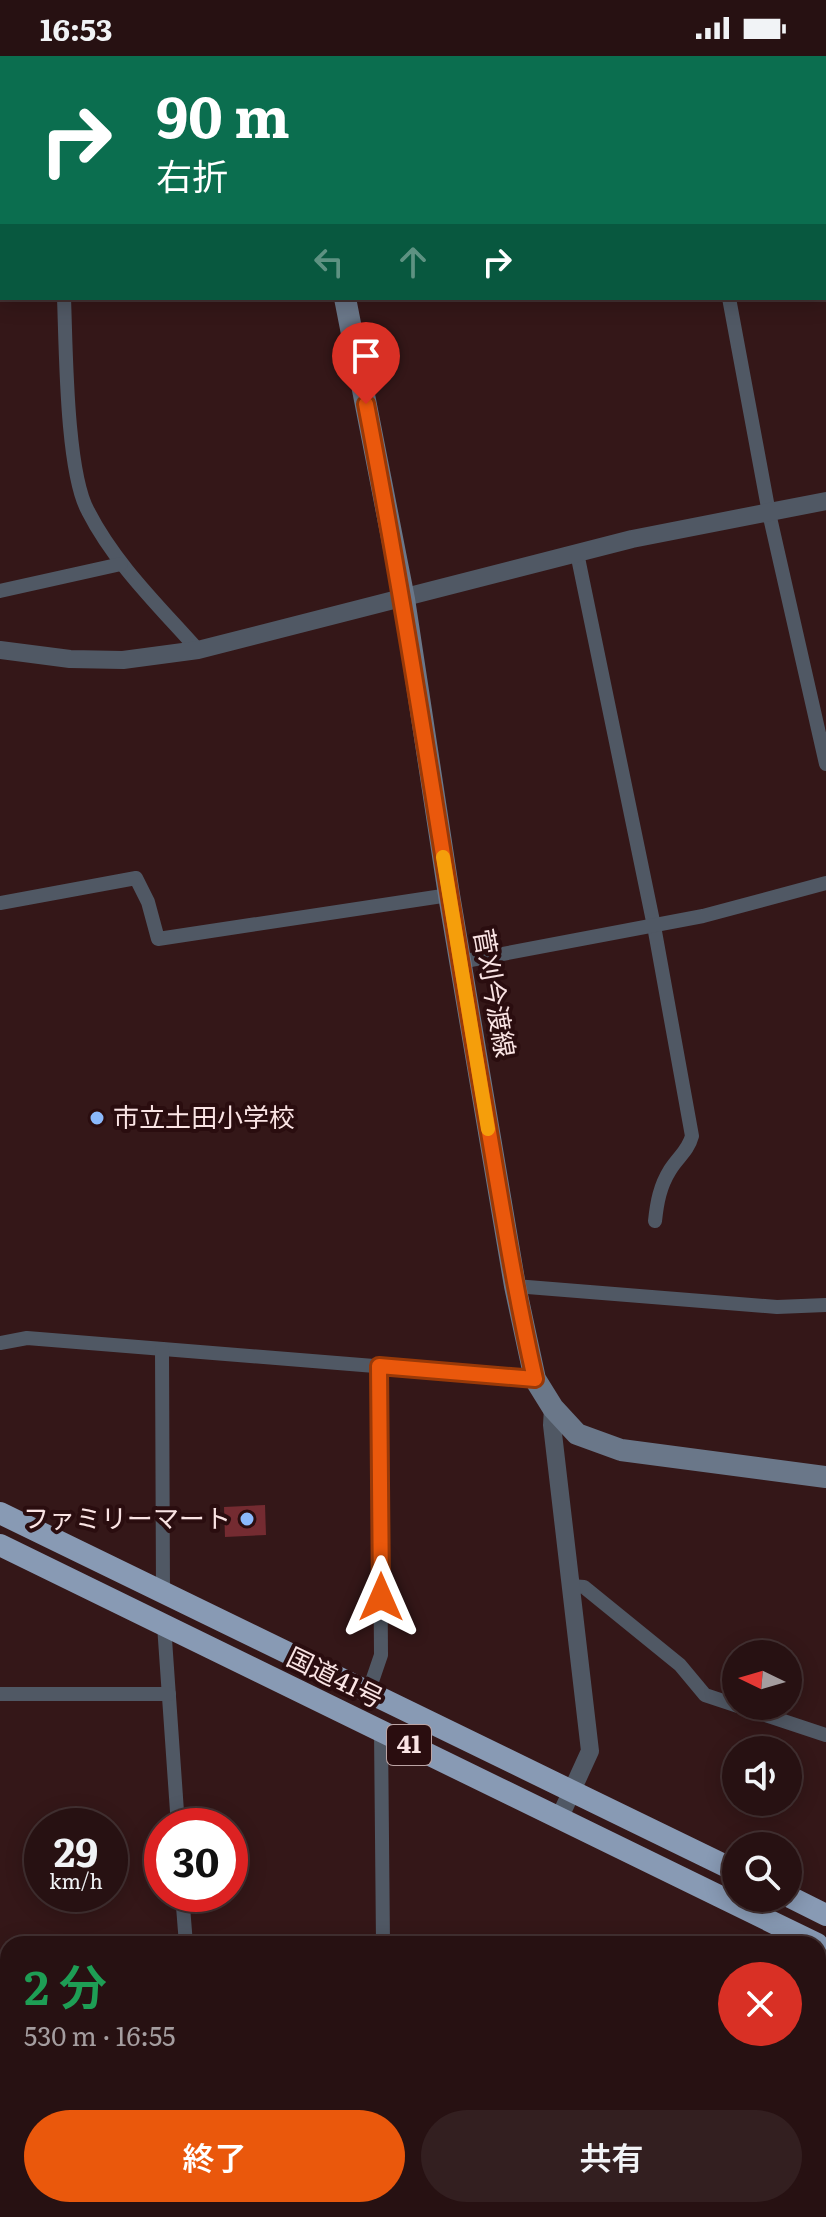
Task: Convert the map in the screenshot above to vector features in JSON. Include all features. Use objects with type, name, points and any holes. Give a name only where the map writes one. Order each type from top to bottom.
[{"type":"highway","name":"国道41号","points":[[0,1513],[722,1864]]},
{"type":"highway","name":"国道41号","points":[[0,1545],[801,1936]]},
{"type":"highway","points":[[802,1903],[826,1915]]},
{"type":"main road","name":"菅刈今渡線","points":[[345,300],[404,599],[460,962],[515,1286],[535,1379],[553,1408],[577,1434],[621,1450],[826,1477]]},
{"type":"street","points":[[64,300],[68,387],[79,481],[86,509],[121,564],[198,650]]},
{"type":"street","points":[[729,300],[769,513],[826,764]]},
{"type":"street","points":[[0,650],[70,659],[123,660],[198,650],[577,553],[826,501]]},
{"type":"street","points":[[577,553],[654,926],[692,1136],[689,1147],[671,1169],[658,1196],[655,1221]]},
{"type":"street","points":[[0,591],[121,564]]},
{"type":"street","points":[[0,903],[136,878],[148,902],[158,939],[449,895]]},
{"type":"street","points":[[460,962],[654,926],[826,883]]},
{"type":"street","points":[[515,1286],[777,1307],[826,1305]]},
{"type":"street","points":[[0,1343],[27,1338],[535,1379]]},
{"type":"street","points":[[162,1349],[163,1593]]},
{"type":"street","points":[[368,1693],[381,1655],[379,1366]]},
{"type":"street","points":[[553,1408],[590,1751],[559,1819]]},
{"type":"street","points":[[571,1586],[584,1587],[680,1665],[705,1695],[826,1735]]},
{"type":"street","points":[[164,1625],[177,1808]]},
{"type":"street","points":[[0,1694],[169,1694]]},
{"type":"street","points":[[381,1731],[383,1936]]},
{"type":"street","points":[[183,1912],[185,1936]]},
{"type":"building","points":[[265,1505],[266,1535],[225,1537],[224,1507]]},
{"type":"slow traffic","points":[[443,857],[488,1129]]},
{"type":"place","name":"市立土田小学校","points":[[97,1118]]},
{"type":"place","name":"ファミリーマート","points":[[247,1519]]},
{"type":"route","points":[[366,404],[404,599],[449,895],[515,1286],[535,1379],[379,1366],[381,1597]]}]
